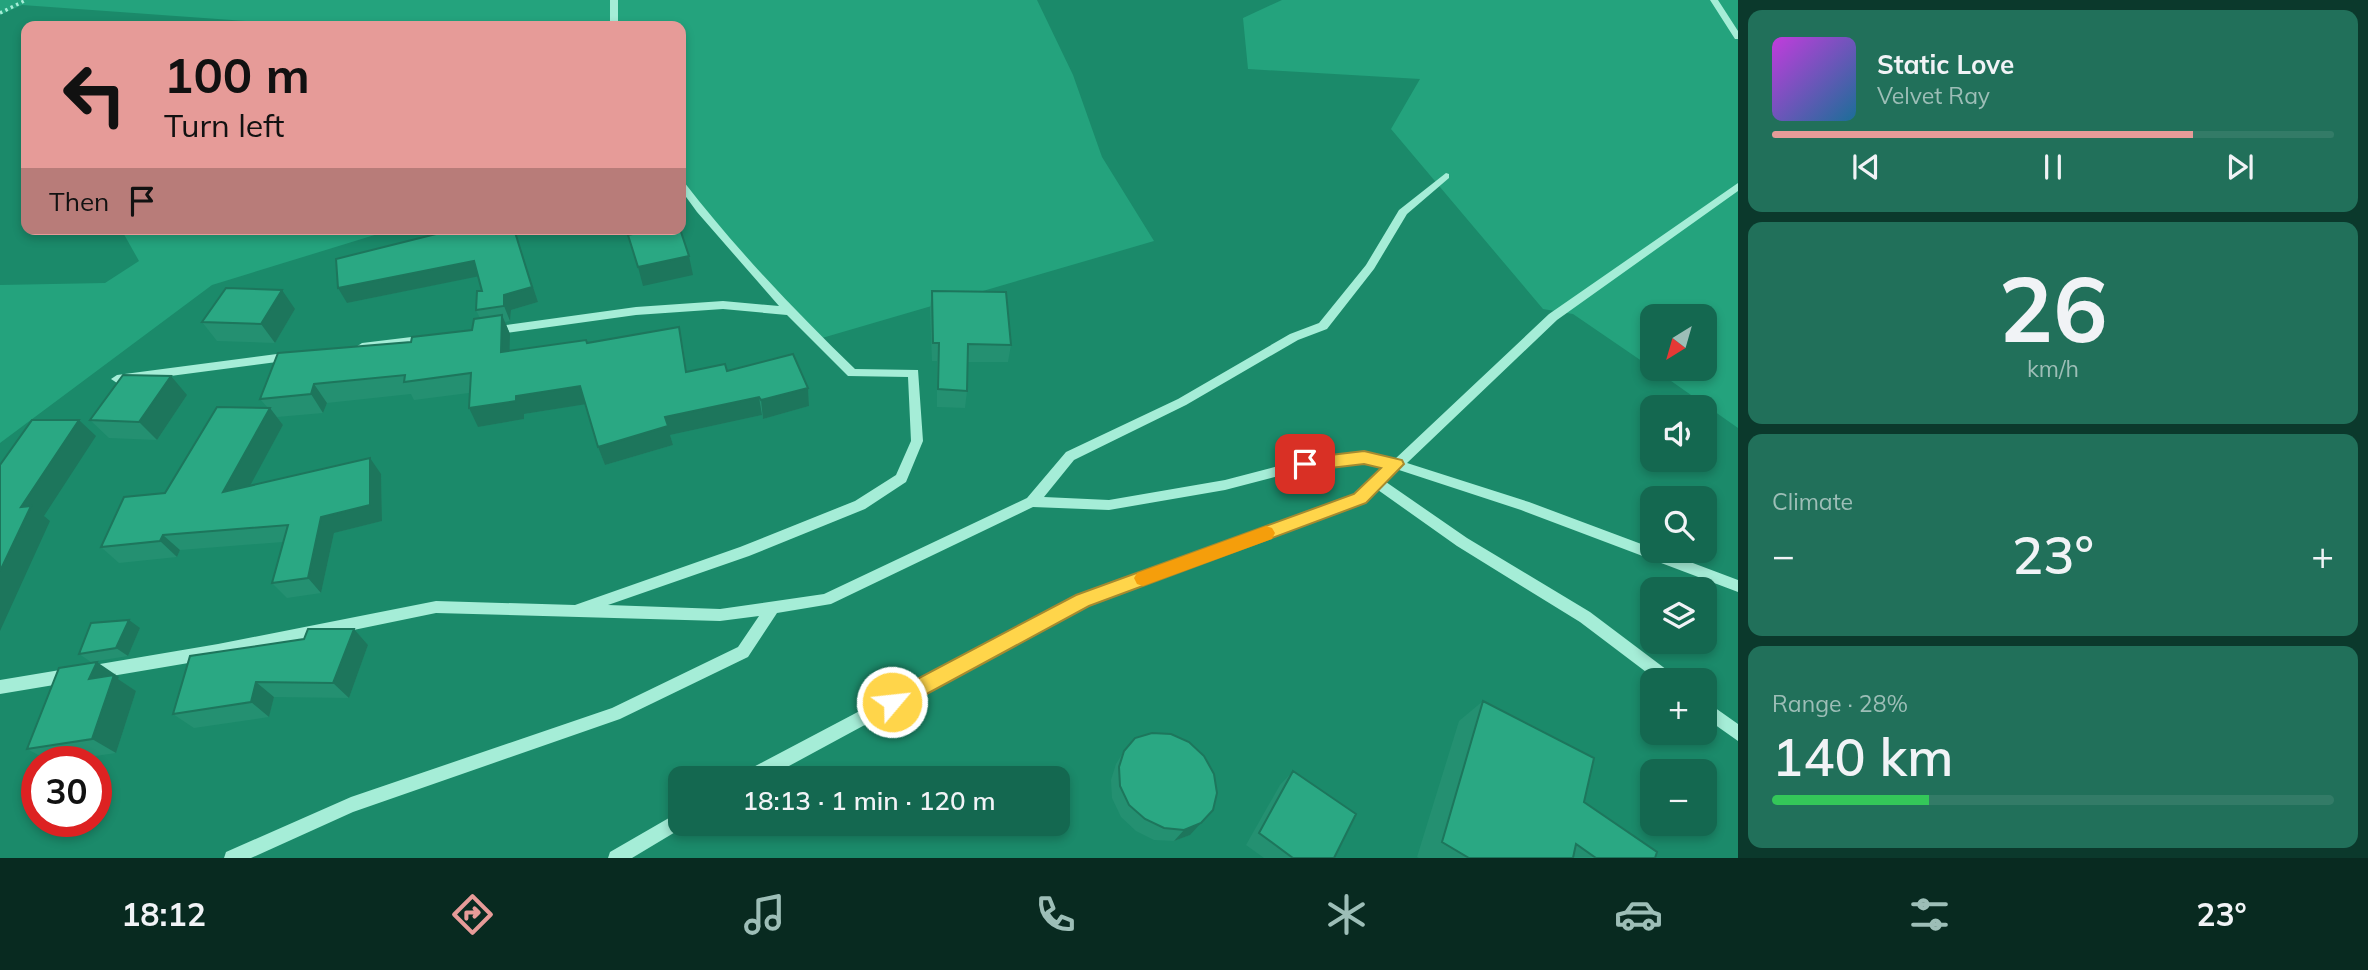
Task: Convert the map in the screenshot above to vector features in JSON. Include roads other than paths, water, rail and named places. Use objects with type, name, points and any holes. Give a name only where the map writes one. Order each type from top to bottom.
[{"type":"street","points":[[614,0],[614,21]]},
{"type":"street","points":[[1714,0],[1738,37]]},
{"type":"street","points":[[0,687],[218,651],[436,607],[720,615],[826,600],[1032,502],[1070,457],[1182,402],[1294,337],[1323,326],[1370,267],[1404,212],[1446,176]]},
{"type":"street","points":[[772,766],[1083,600],[1360,499],[1553,317],[1738,186]]},
{"type":"street","points":[[573,611],[757,547],[860,505],[901,478],[917,441],[914,373],[852,373],[786,311],[712,227],[686,191]]},
{"type":"street","points":[[478,333],[648,310],[723,305],[786,311]]},
{"type":"street","points":[[343,349],[437,338]]},
{"type":"street","points":[[117,379],[304,355]]},
{"type":"street","points":[[1032,502],[1109,505],[1225,485],[1305,464],[1364,458],[1396,464],[1524,506],[1738,586]]},
{"type":"street","points":[[1376,482],[1462,542],[1585,617],[1653,668]]},
{"type":"street","points":[[232,858],[351,805],[615,714],[743,652],[773,607]]},
{"type":"street","points":[[1717,717],[1738,733]]},
{"type":"street","points":[[616,858],[668,827]]}]
